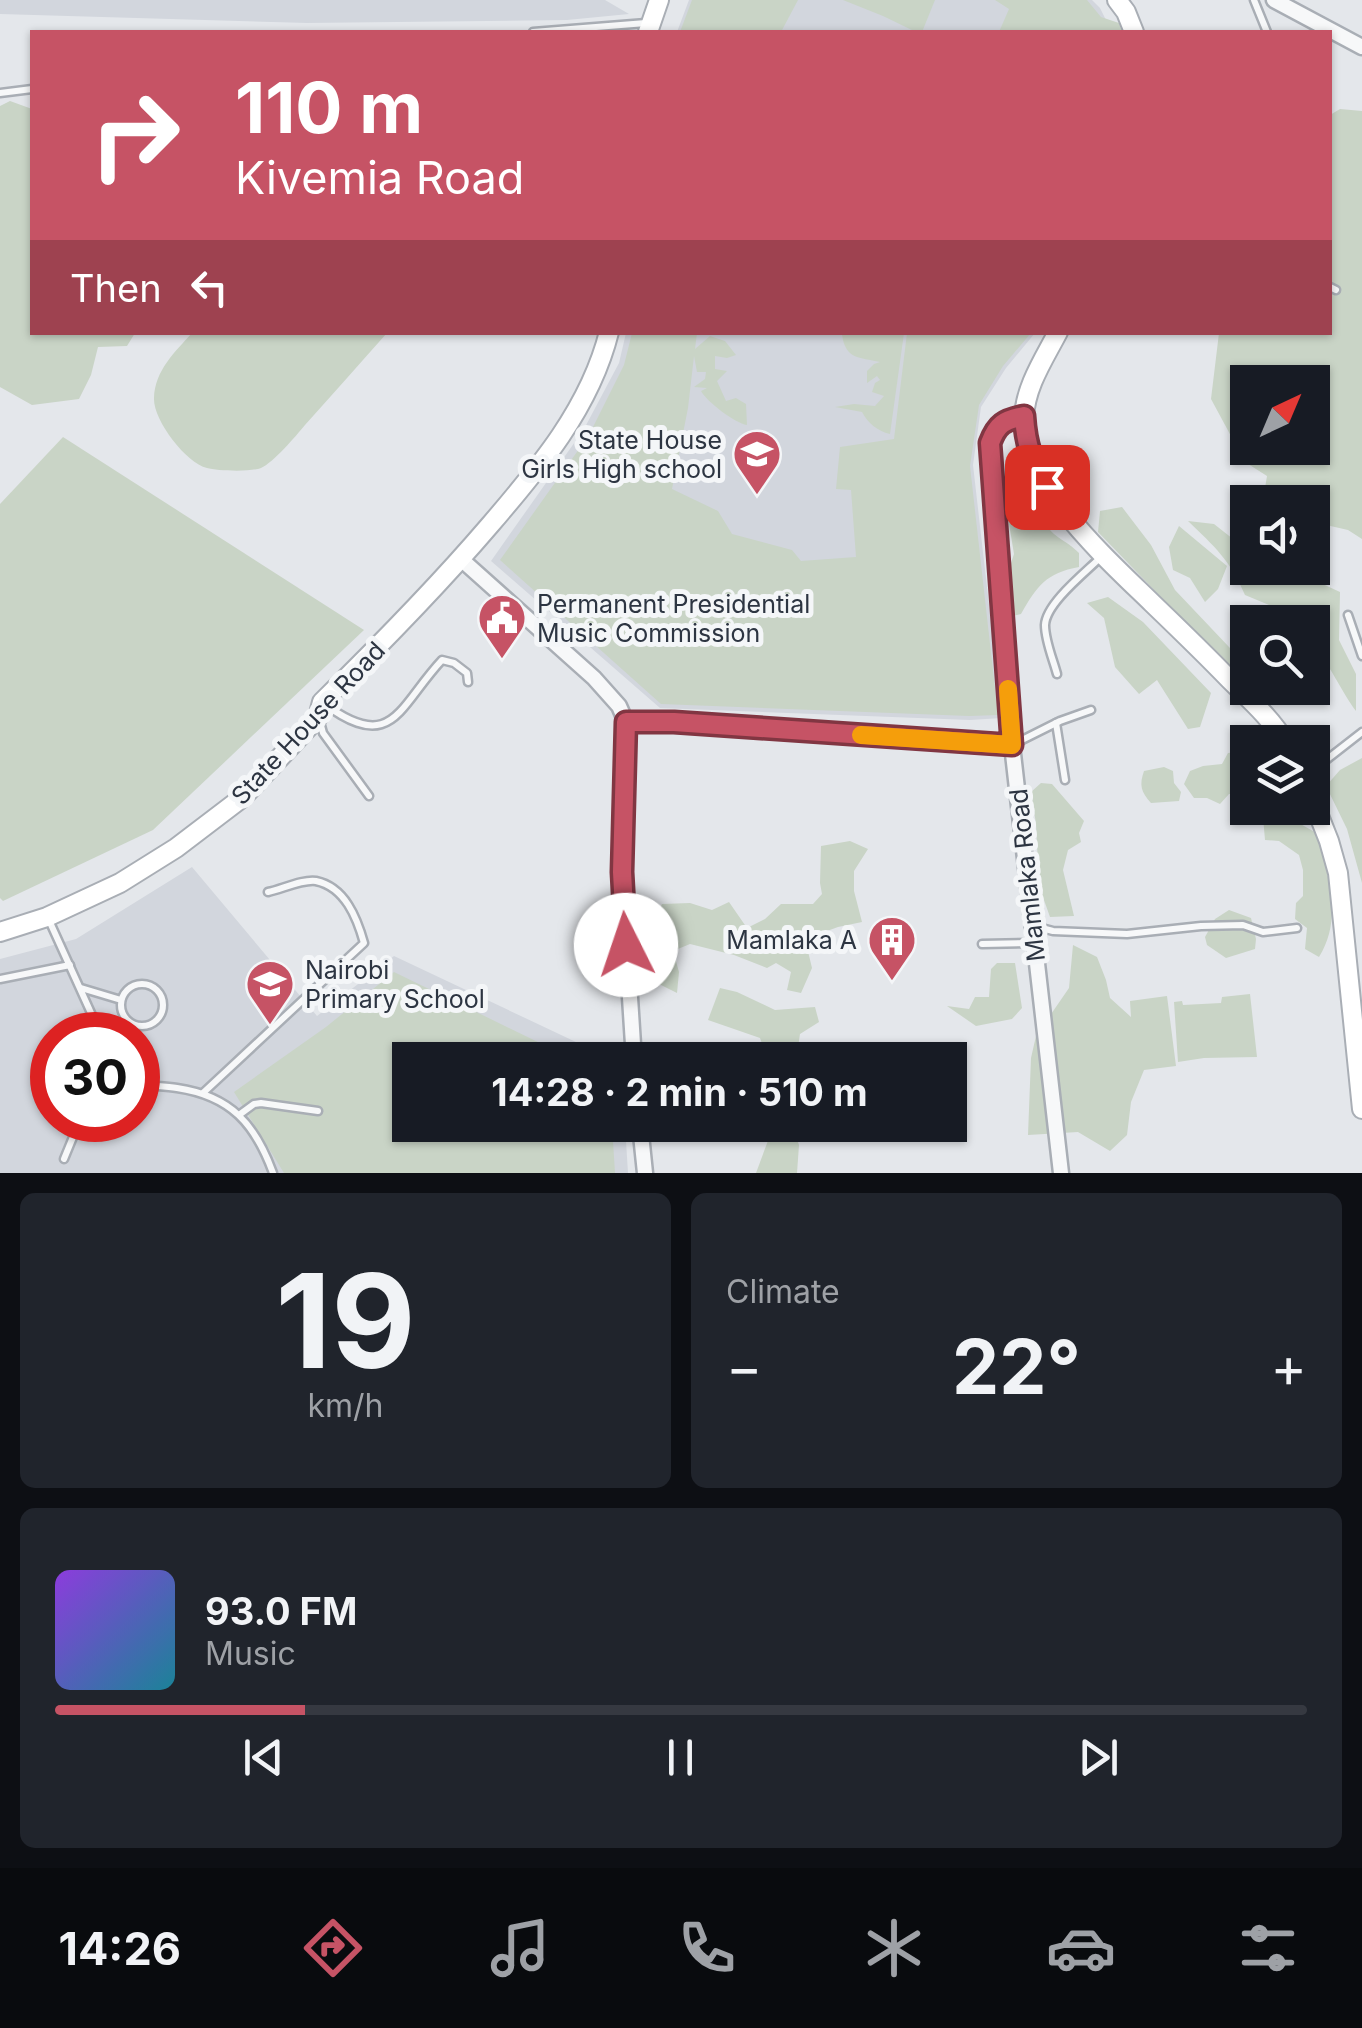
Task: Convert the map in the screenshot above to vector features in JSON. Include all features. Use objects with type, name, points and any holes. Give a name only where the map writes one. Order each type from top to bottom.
[{"type":"street","points":[[649,28],[659,0]]},
{"type":"street","points":[[1274,0],[1330,30]]},
{"type":"street","points":[[1127,4],[1134,30]]},
{"type":"street","points":[[1332,31],[1362,47]]},
{"type":"street","name":"State House Road","points":[[0,932],[47,917],[120,883],[176,848],[244,797],[534,474],[564,432],[593,378],[608,335]]},
{"type":"street","points":[[1056,335],[1035,374],[1024,416],[1025,441],[1040,476],[1103,555],[1246,696],[1270,725]]},
{"type":"street","name":"Mamlaka Road","points":[[1024,416],[1006,420],[996,428],[990,443],[1012,745],[1061,1173]]},
{"type":"street","points":[[461,559],[594,678],[619,706],[626,722],[622,872],[633,1042]]},
{"type":"street","points":[[626,722],[1012,745]]},
{"type":"street","points":[[1323,825],[1338,873],[1356,1004],[1362,1109]]},
{"type":"street","points":[[641,1142],[644,1173]]},
{"type":"lane","points":[[1254,0],[1265,30]]},
{"type":"lane","points":[[591,30],[649,28]]},
{"type":"lane","points":[[0,92],[30,89]]},
{"type":"lane","points":[[1057,674],[1045,620],[1056,602],[1103,555]]},
{"type":"lane","points":[[1348,614],[1362,656]]},
{"type":"lane","points":[[369,796],[324,733],[320,709],[364,726],[382,725],[397,716],[442,660],[467,673],[468,682]]},
{"type":"lane","points":[[1012,745],[1090,710]]},
{"type":"lane","points":[[1056,723],[1066,780]]},
{"type":"lane","points":[[1330,757],[1362,732]]},
{"type":"lane","points":[[203,1093],[364,943],[357,917],[336,890],[314,880],[268,892]]},
{"type":"lane","points":[[47,917],[92,1012]]},
{"type":"lane","points":[[1032,926],[1053,931],[1126,934],[1201,926],[1243,926],[1263,932],[1297,928]]},
{"type":"lane","points":[[982,944],[1034,943]]},
{"type":"lane","points":[[0,980],[70,965]]},
{"type":"lane","points":[[150,985],[160,995],[162,1009],[154,1021],[134,1024],[123,1014],[121,1000],[129,988],[150,985]]},
{"type":"lane","points":[[82,988],[121,1000]]},
{"type":"lane","points":[[160,1087],[203,1093],[232,1108],[257,1136],[273,1173]]},
{"type":"lane","points":[[239,1115],[254,1104],[318,1111]]},
{"type":"lane","points":[[64,1158],[71,1142]]},
{"type":"shaded area","points":[[0,0],[605,0],[629,14],[567,20],[307,23],[0,14]]},
{"type":"shaded area","points":[[689,0],[1092,0],[1111,30],[678,30]]},
{"type":"shaded area","name":"State House Girls High school","points":[[626,335],[1033,335],[981,407],[973,465],[1002,718],[660,708],[491,561],[584,429],[619,363]]},
{"type":"shaded area","name":"Nairobi Primary School","points":[[192,867],[317,1016],[394,956],[576,1042],[392,1042],[392,1142],[626,1142],[628,1173],[0,1173],[0,959],[76,939]]},
{"type":"green space","points":[[692,0],[798,0],[782,30],[681,30]]},
{"type":"green space","points":[[843,0],[935,0],[923,30],[912,30]]},
{"type":"green space","points":[[995,0],[1087,0],[1101,17],[1119,23],[1121,30],[1000,30],[1009,9]]},
{"type":"green space","points":[[10,101],[30,108],[30,335],[134,335],[127,346],[98,347],[91,375],[79,399],[32,405],[0,387],[0,106]]},
{"type":"green space","points":[[1340,109],[1362,111],[1362,539],[1348,530],[1330,526],[1330,485],[1266,485],[1267,476],[1250,465],[1330,465],[1330,365],[1230,365],[1230,434],[1211,399],[1219,335],[1332,335],[1332,114]]},
{"type":"green space","points":[[190,335],[385,335],[272,461],[257,469],[207,468],[190,458],[165,428],[155,407],[155,388]]},
{"type":"green space","name":"State House Girls High school","points":[[632,335],[697,335],[695,349],[710,336],[725,341],[736,355],[715,356],[715,369],[727,371],[717,381],[726,401],[736,398],[746,404],[747,425],[709,401],[701,391],[707,388],[694,387],[705,379],[706,372],[697,372],[694,356],[672,489],[718,511],[732,534],[792,550],[801,561],[856,557],[851,490],[836,489],[840,447],[894,439],[907,335],[1029,335],[1003,366],[979,405],[970,466],[998,715],[661,704],[500,560],[589,435],[624,365]]},
{"type":"green space","points":[[842,335],[904,335],[890,434],[873,426],[862,412],[835,407],[875,406],[884,396],[872,392],[880,380],[877,376],[867,383],[867,371],[880,362],[850,353]]},
{"type":"green space","points":[[63,437],[364,630],[153,830],[3,901],[0,504]]},
{"type":"green space","points":[[1007,469],[1030,491],[1048,528],[1079,553],[1079,567],[1050,577],[1021,614],[1008,617],[1004,584],[1014,554],[1004,493]]},
{"type":"green space","points":[[1122,507],[1151,545],[1175,590],[1230,648],[1230,668],[1098,532],[1100,511]]},
{"type":"green space","points":[[1188,521],[1214,524],[1230,537],[1230,567]]},
{"type":"green space","points":[[1179,526],[1227,566],[1218,589],[1205,602],[1190,578],[1173,570],[1169,547]]},
{"type":"green space","points":[[1240,585],[1325,585],[1340,592],[1339,640],[1356,674],[1356,711],[1330,670],[1330,605],[1269,605],[1245,595]]},
{"type":"green space","points":[[1108,597],[1143,622],[1211,693],[1200,727],[1188,729],[1157,680],[1139,694],[1115,667],[1104,618],[1087,603]]},
{"type":"green space","points":[[1228,753],[1230,794],[1220,804],[1194,798],[1184,784],[1190,771],[1222,764]]},
{"type":"green space","points":[[1362,758],[1362,883],[1347,829],[1330,794],[1330,781],[1340,770]]},
{"type":"green space","points":[[1164,767],[1173,771],[1174,783],[1181,792],[1179,801],[1151,803],[1142,788],[1144,771]]},
{"type":"green space","points":[[1041,783],[1052,784],[1084,821],[1079,833],[1081,842],[1068,850],[1063,870],[1074,916],[1050,917],[1039,886],[1031,792]]},
{"type":"green space","points":[[1264,825],[1302,825],[1320,835],[1332,912],[1331,927],[1319,957],[1305,949],[1307,928],[1295,919],[1296,903],[1303,896],[1299,855],[1279,841],[1265,840]]},
{"type":"green space","points":[[850,841],[868,849],[854,871],[854,891],[862,922],[805,939],[812,968],[801,993],[787,990],[791,972],[776,963],[767,968],[690,944],[673,951],[679,972],[677,993],[659,984],[650,952],[649,929],[662,904],[690,903],[712,910],[729,902],[747,928],[765,919],[781,904],[813,904],[822,894],[821,846]]},
{"type":"green space","points":[[1229,910],[1251,918],[1256,939],[1255,949],[1226,958],[1207,945],[1205,937],[1215,919]]},
{"type":"green space","points":[[1073,945],[1097,957],[1110,998],[1131,1017],[1130,1001],[1167,996],[1176,1066],[1144,1070],[1131,1102],[1127,1135],[1110,1151],[1078,1132],[1028,1135],[1031,1058],[1036,1036],[1069,988]]},
{"type":"green space","points":[[997,963],[1015,963],[1022,1008],[1012,1019],[976,1026],[947,1006],[969,1009],[975,997],[989,997],[991,969]]},
{"type":"green space","points":[[394,972],[538,1042],[392,1042],[392,1142],[613,1142],[615,1173],[284,1173],[234,1092],[326,1027]]},
{"type":"green space","points":[[720,988],[775,1010],[815,1007],[819,1022],[800,1034],[799,1042],[761,1042],[760,1038],[708,1020]]},
{"type":"green space","points":[[1250,994],[1257,1057],[1178,1062],[1174,1002],[1221,1003],[1222,997]]},
{"type":"green space","points":[[768,1142],[798,1142],[797,1173],[756,1173]]},
{"type":"slow traffic","points":[[861,735],[1012,745],[1008,689]]},
{"type":"place","name":"State House Girls High school","points":[[757,496]]},
{"type":"place","name":"Permanent Presidential Music Commission","points":[[502,660]]},
{"type":"place","name":"Mamlaka A","points":[[892,982]]},
{"type":"place","name":"Nairobi Primary School","points":[[270,1026]]},
{"type":"route","points":[[626,945],[622,872],[626,722],[1012,745],[990,443],[996,428],[1006,420],[1024,416],[1025,441],[1047,487]]}]
